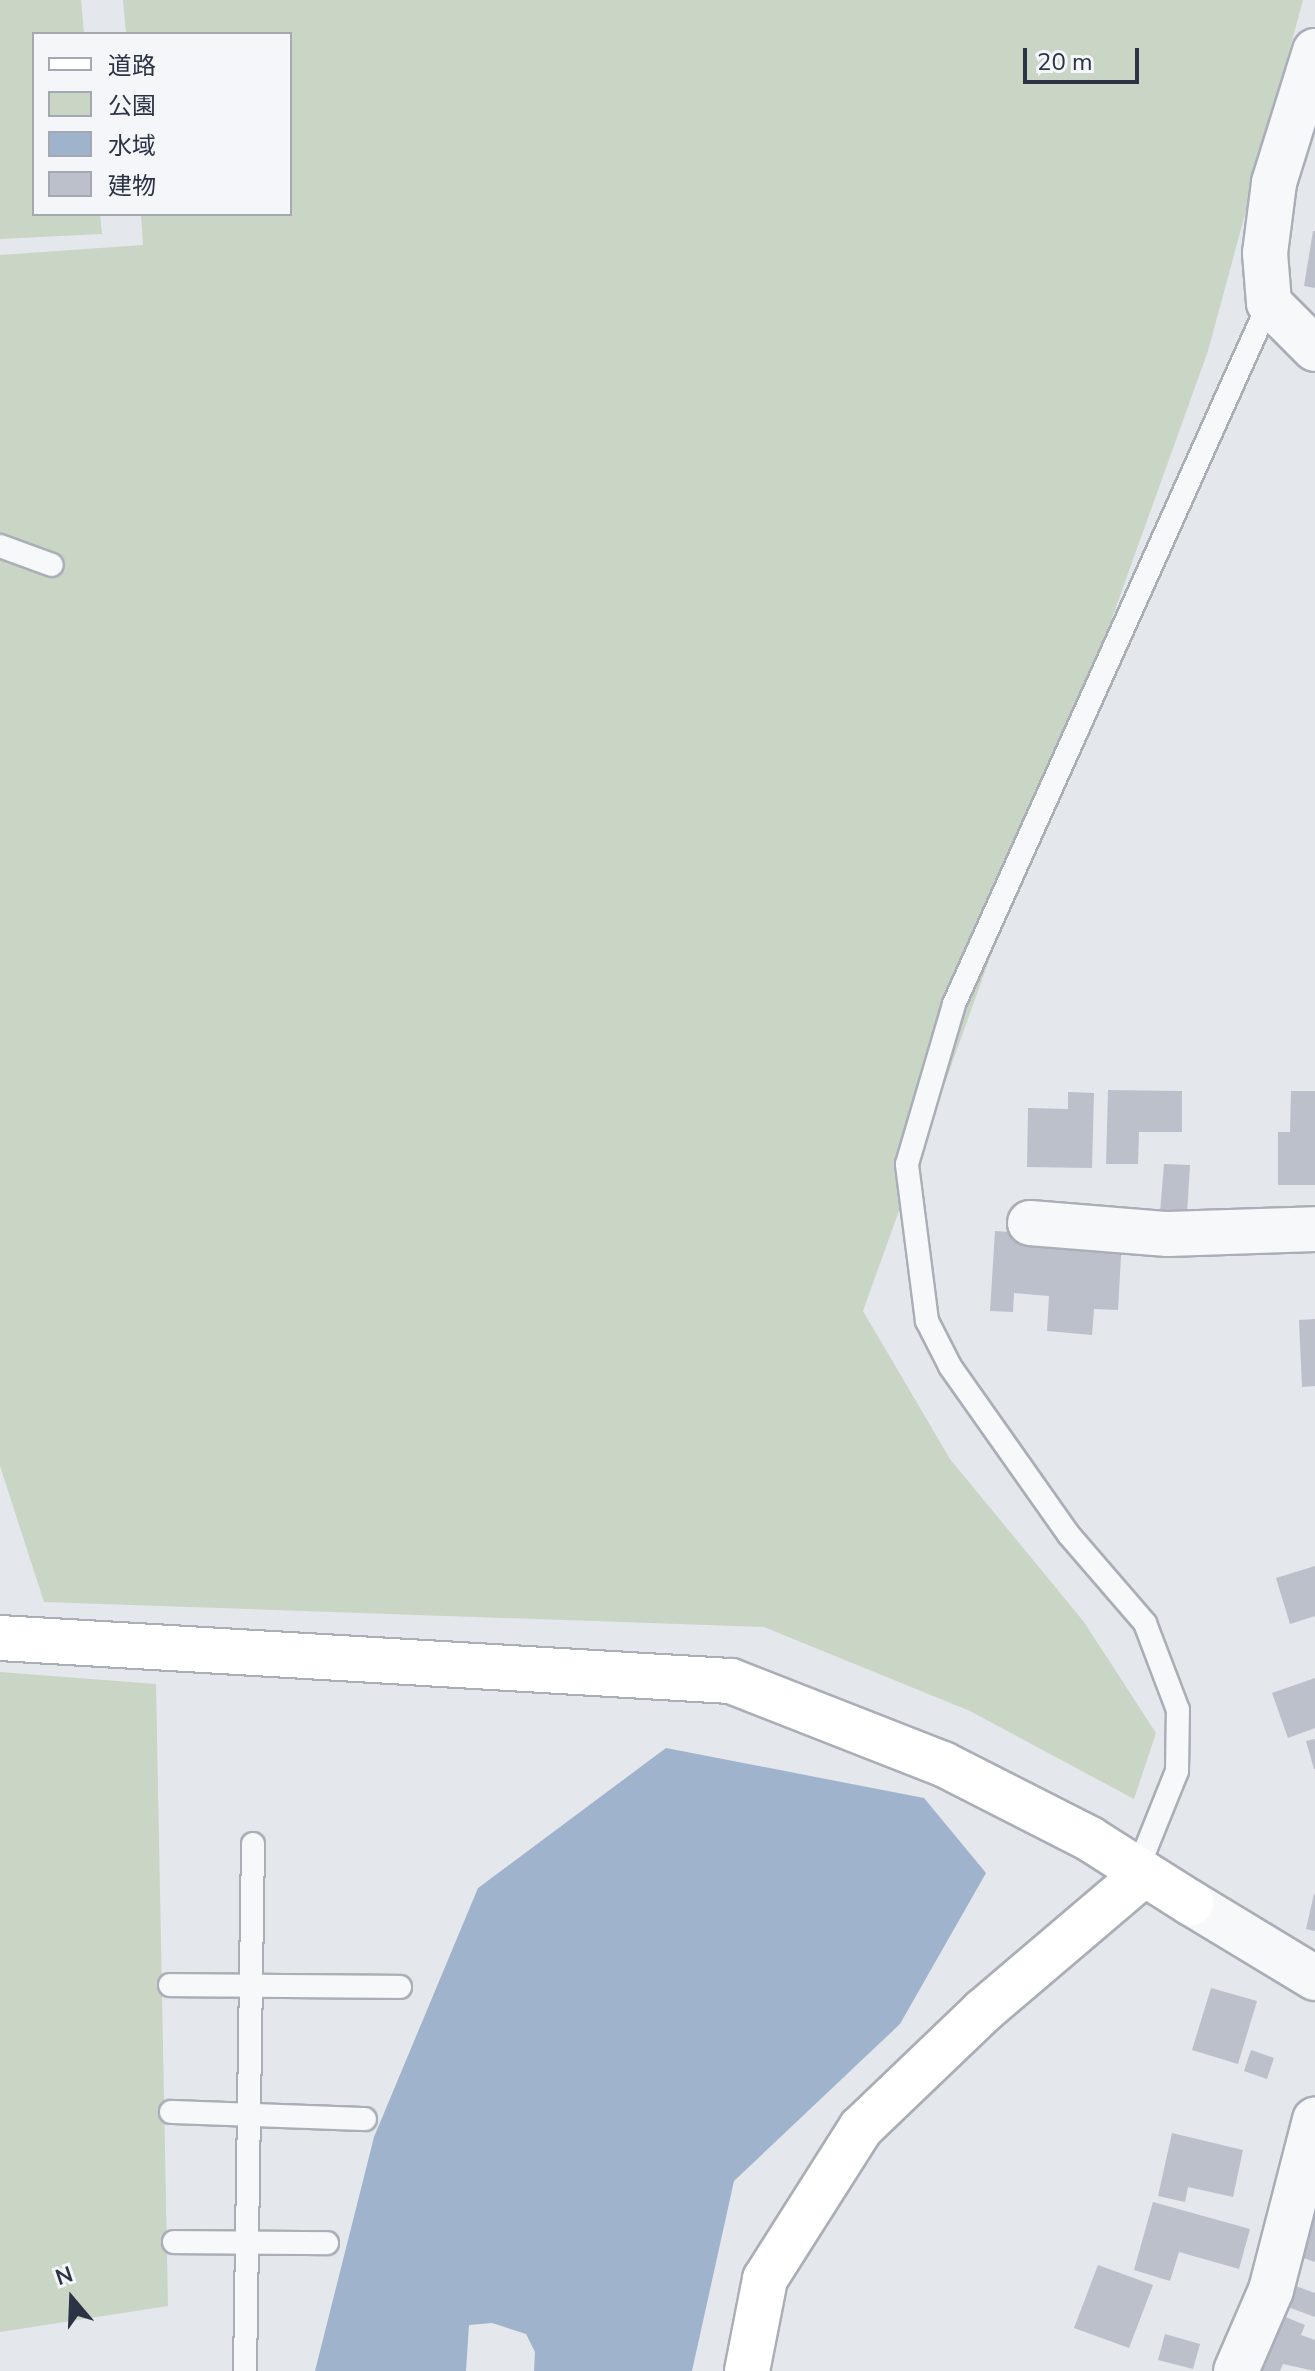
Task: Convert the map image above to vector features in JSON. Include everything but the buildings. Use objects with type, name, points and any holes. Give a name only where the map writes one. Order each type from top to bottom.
[{"type":"street","points":[[1315,51],[1274,183],[1265,253],[1269,303],[1315,349]]},
{"type":"street","points":[[1030,1223],[1168,1234],[1315,1229]]},
{"type":"street","points":[[0,1638],[731,1681],[943,1764],[1141,1871],[1315,1978]]},
{"type":"street","points":[[747,2371],[765,2279],[861,2128],[983,2011],[1141,1871]]},
{"type":"street","points":[[1236,2371],[1271,2290],[1315,2120]]},
{"type":"lane","points":[[1141,1871],[1177,1771],[1178,1710],[1145,1623],[1069,1535],[950,1366],[927,1321],[907,1164],[954,1004],[1269,303]]},
{"type":"lane","points":[[0,546],[52,565]]},
{"type":"lane","points":[[245,2371],[253,1844]]},
{"type":"lane","points":[[170,1985],[400,1987]]},
{"type":"lane","points":[[171,2112],[365,2119]]},
{"type":"lane","points":[[174,2242],[246,2245],[327,2243]]},
{"type":"green space","points":[[0,0],[81,0],[84,32],[32,32],[32,216],[100,216],[102,234],[0,239]]},
{"type":"green space","points":[[123,0],[1303,0],[1208,351],[863,1311],[950,1459],[1084,1622],[1156,1733],[1134,1799],[970,1711],[764,1627],[44,1602],[0,1466],[0,255],[143,245],[141,216],[292,216],[292,32],[126,32]]},
{"type":"green space","points":[[0,1672],[156,1684],[168,2306],[0,2332]]},
{"type":"water","points":[[666,1748],[924,1798],[986,1873],[900,2024],[734,2181],[692,2371],[534,2371],[535,2352],[526,2334],[492,2323],[469,2325],[466,2371],[315,2371],[374,2137],[478,1888]]}]
